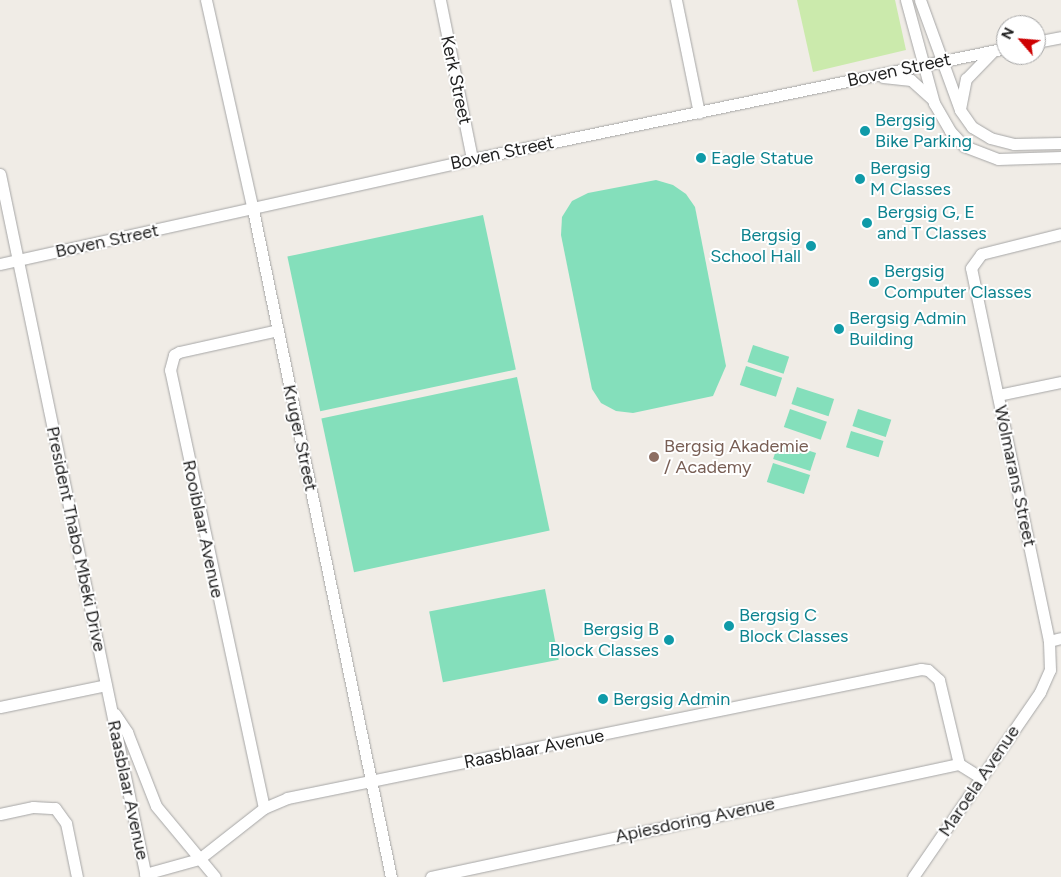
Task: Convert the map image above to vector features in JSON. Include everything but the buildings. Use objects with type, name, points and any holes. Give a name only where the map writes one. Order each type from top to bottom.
[{"type":"street","name":"Kruger Street","points":[[206,0],[253,210],[391,877]]},
{"type":"street","name":"Kerk Street","points":[[440,0],[472,159]]},
{"type":"street","points":[[676,0],[699,113]]},
{"type":"street","points":[[906,0],[934,103]]},
{"type":"street","points":[[920,0],[940,62],[960,110],[972,127],[990,138],[1014,144],[1061,142]]},
{"type":"street","points":[[1046,40],[1061,38]]},
{"type":"street","name":"Boven Street","points":[[0,264],[253,210],[472,159],[994,50]]},
{"type":"street","points":[[960,110],[966,79],[994,50]]},
{"type":"street","points":[[867,77],[911,80],[926,91],[950,131],[964,146],[978,153],[998,159],[1061,157]]},
{"type":"street","name":"President Thabo Mbeki Drive","points":[[0,174],[110,706],[127,732],[156,806],[215,877]]},
{"type":"street","name":"Wolmarans Street","points":[[1044,684],[1050,670],[1049,641],[971,268],[981,254],[1061,234]]},
{"type":"street","name":"Rooiblaar Avenue","points":[[264,808],[170,370],[174,355],[180,352],[278,330]]},
{"type":"street","points":[[998,395],[1061,382]]},
{"type":"street","points":[[1049,641],[1061,638]]},
{"type":"street","name":"Raasblaar Avenue","points":[[110,706],[145,876],[199,859],[264,808],[287,798],[921,670],[928,670],[939,680],[959,764]]},
{"type":"street","name":"Maroela Avenue","points":[[913,877],[1044,684]]},
{"type":"street","points":[[0,706],[106,685]]},
{"type":"street","points":[[959,764],[980,778]]},
{"type":"street","name":"Apiesdoring Avenue","points":[[431,877],[959,764]]},
{"type":"street","points":[[0,814],[50,806],[59,811],[66,824],[77,877]]},
{"type":"green space","points":[[797,0],[895,0],[906,50],[813,72]]},
{"type":"green space","points":[[656,180],[673,185],[686,194],[695,207],[726,366],[713,396],[633,413],[616,411],[601,403],[592,389],[561,235],[562,217],[572,201],[588,193]]},
{"type":"green space","points":[[483,215],[516,370],[320,411],[287,257]]},
{"type":"green space","points":[[753,345],[789,357],[784,374],[747,362]]},
{"type":"green space","points":[[746,366],[782,378],[776,397],[740,385]]},
{"type":"green space","points":[[517,377],[550,531],[354,572],[321,419]]},
{"type":"green space","points":[[797,387],[834,399],[829,416],[791,404]]},
{"type":"green space","points":[[790,409],[827,422],[821,440],[784,427]]},
{"type":"green space","points":[[858,409],[891,420],[886,437],[852,426]]},
{"type":"green space","points":[[851,431],[884,441],[879,457],[846,447]]},
{"type":"green space","points":[[779,441],[816,453],[810,471],[773,459]]},
{"type":"green space","points":[[773,463],[810,475],[804,494],[767,482]]},
{"type":"green space","points":[[545,589],[559,660],[443,682],[429,612]]},
{"type":"place","name":"Bergsig Bike Parking","points":[[865,131]]},
{"type":"place","name":"Eagle Statue","points":[[701,158]]},
{"type":"place","name":"Bergsig M Classes","points":[[860,179]]},
{"type":"place","name":"Bergsig G, E and T Classes","points":[[867,223]]},
{"type":"place","name":"Bergsig School Hall","points":[[811,246]]},
{"type":"place","name":"Bergsig Computer Classes","points":[[874,282]]},
{"type":"place","name":"Bergsig Admin Building","points":[[839,329]]},
{"type":"place","name":"Bergsig Akademie / Academy","points":[[654,457]]},
{"type":"place","name":"Bergsig C Block Classes","points":[[729,626]]},
{"type":"place","name":"Bergsig B Block Classes","points":[[669,640]]},
{"type":"place","name":"Bergsig Admin","points":[[603,699]]}]
